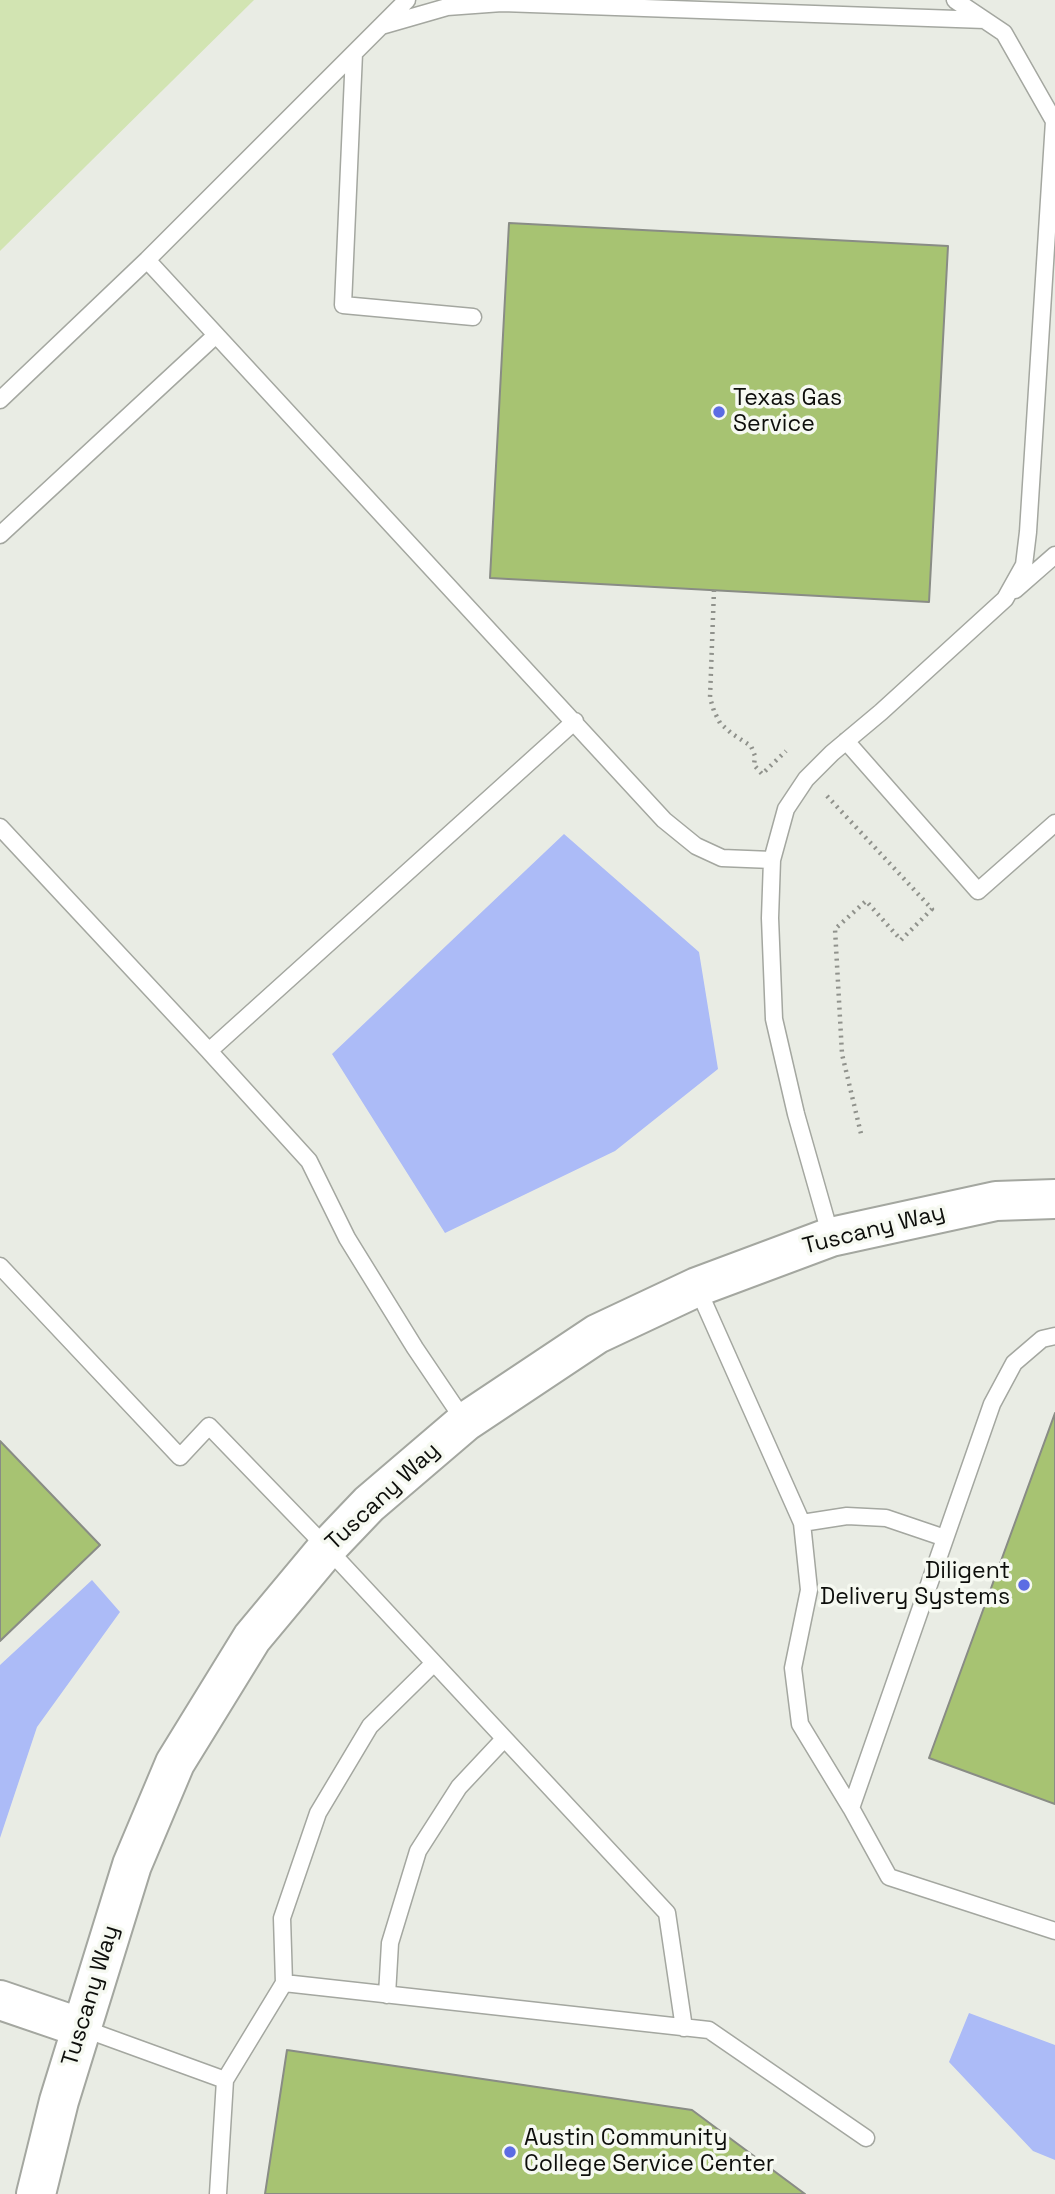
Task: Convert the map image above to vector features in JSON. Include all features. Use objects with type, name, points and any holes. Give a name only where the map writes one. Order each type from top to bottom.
[{"type":"street","name":"Tuscany Way","points":[[36,2194],[59,2101],[132,1864],[175,1763],[252,1639],[327,1549],[369,1504],[465,1422],[597,1334],[697,1287],[831,1237],[996,1201],[1055,1199]]},
{"type":"street","points":[[0,2000],[82,2028]]},
{"type":"lane","points":[[0,400],[147,260],[407,0]]},
{"type":"lane","points":[[955,0],[1004,33],[1049,98],[1054,121],[1024,565],[1005,599]]},
{"type":"lane","points":[[381,26],[447,7],[502,3],[985,20]]},
{"type":"lane","points":[[354,53],[343,305],[473,317]]},
{"type":"lane","points":[[147,260],[664,820],[696,846],[722,858],[772,860]]},
{"type":"lane","points":[[1041,325],[1055,312]]},
{"type":"lane","points":[[0,535],[216,335]]},
{"type":"lane","points":[[831,1237],[796,1114],[774,1018],[770,918],[772,860],[786,809],[806,779],[832,753],[1055,555]]},
{"type":"lane","points":[[209,1051],[575,721]]},
{"type":"lane","points":[[846,741],[978,891],[1055,823]]},
{"type":"lane","points":[[0,827],[309,1161],[347,1238],[415,1348],[465,1422]]},
{"type":"lane","points":[[0,1266],[180,1457],[209,1426],[667,1913],[684,2028]]},
{"type":"lane","points":[[697,1287],[802,1523],[809,1590],[793,1668],[800,1724],[851,1808],[888,1877],[1055,1931]]},
{"type":"lane","points":[[851,1808],[992,1404],[1014,1363],[1042,1339],[1055,1336]]},
{"type":"lane","points":[[802,1523],[848,1516],[886,1518],[945,1538]]},
{"type":"lane","points":[[218,2194],[225,2080],[284,1983],[282,1918],[318,1813],[370,1726],[434,1663]]},
{"type":"lane","points":[[387,1994],[390,1943],[418,1852],[459,1787],[504,1739]]},
{"type":"lane","points":[[284,1983],[709,2030],[866,2138]]},
{"type":"lane","points":[[82,2028],[225,2080]]},
{"type":"path","points":[[715,590],[710,698],[714,711],[720,723],[751,746],[755,755],[754,765],[762,774],[786,751]]},
{"type":"path","points":[[827,796],[932,909],[901,940],[866,901],[835,929],[842,1054],[862,1138]]},
{"type":"green space","points":[[0,0],[254,0],[0,251]]},
{"type":"water","points":[[564,834],[699,952],[718,1069],[615,1151],[445,1233],[332,1054]]},
{"type":"water","points":[[92,1580],[120,1612],[37,1727],[0,1838],[0,1665]]},
{"type":"water","points":[[969,2013],[1055,2045],[1055,2160],[1033,2151],[949,2062]]},
{"type":"building","name":"Texas Gas Service","points":[[509,223],[948,246],[929,602],[490,578]]},
{"type":"building","name":"Diligent Delivery Systems","points":[[1055,1413],[1055,1804],[929,1758]]},
{"type":"building","points":[[0,1441],[100,1545],[0,1641]]},
{"type":"building","name":"Austin Community College Service Center","points":[[287,2050],[692,2110],[805,2194],[265,2194]]},
{"type":"place","name":"Texas Gas Service","points":[[719,412]]},
{"type":"place","name":"Diligent Delivery Systems","points":[[1024,1585]]},
{"type":"place","name":"Austin Community College Service Center","points":[[510,2152]]}]
